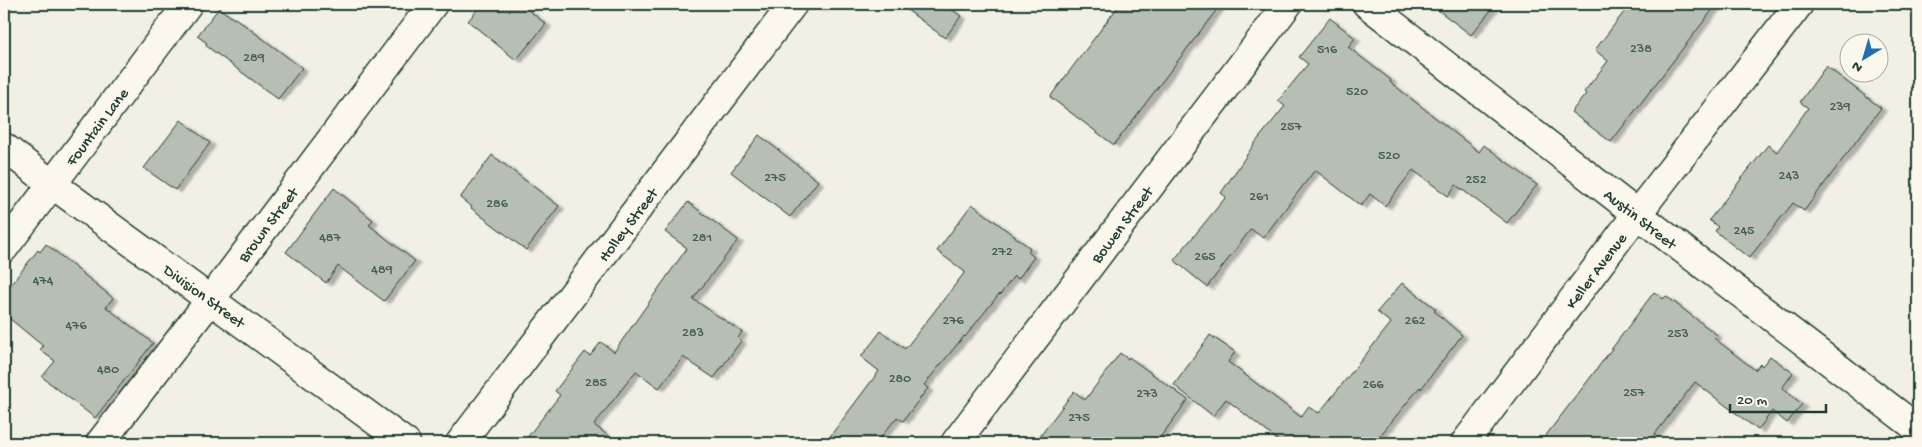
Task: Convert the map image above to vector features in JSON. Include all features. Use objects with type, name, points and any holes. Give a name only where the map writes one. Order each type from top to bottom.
[{"type":"street","name":"Fountain Lane","points":[[4,248],[188,4]]},
{"type":"street","name":"Brown Street","points":[[100,443],[433,4]]},
{"type":"street","name":"Holley Street","points":[[460,443],[793,4]]},
{"type":"street","name":"Bowen Street","points":[[955,443],[1288,4]]},
{"type":"street","name":"Austin Street","points":[[1367,4],[1918,429]]},
{"type":"street","name":"Keller Avenue","points":[[1466,443],[1637,214],[1799,4]]},
{"type":"street","name":"Division Street","points":[[4,147],[406,443]]},
{"type":"building","points":[[482,4],[521,4],[546,24],[516,60],[468,21]]},
{"type":"building","points":[[899,4],[944,4],[961,16],[945,38]]},
{"type":"building","points":[[1120,4],[1221,4],[1114,145],[1050,97]]},
{"type":"building","points":[[1430,4],[1496,4],[1471,35]]},
{"type":"building","points":[[1630,4],[1717,4],[1611,142],[1571,112],[1586,94],[1584,92],[1608,61],[1595,50]]},
{"type":"building","points":[[219,8],[302,68],[278,99],[205,45],[207,43],[197,36]]},
{"type":"building","points":[[1330,18],[1355,38],[1348,47],[1391,80],[1390,82],[1479,152],[1484,145],[1537,185],[1507,223],[1456,185],[1448,196],[1413,170],[1385,206],[1370,194],[1361,206],[1315,170],[1263,238],[1251,229],[1207,287],[1174,260],[1226,197],[1221,193],[1255,143],[1285,106],[1278,101],[1308,64],[1299,57]]},
{"type":"building","points":[[1826,66],[1840,77],[1840,82],[1847,82],[1881,108],[1804,211],[1793,203],[1749,258],[1715,231],[1718,227],[1709,220],[1768,145],[1777,152],[1808,108],[1800,102]]},
{"type":"building","points":[[181,120],[210,143],[175,190],[144,168]]},
{"type":"building","points":[[759,135],[818,181],[790,217],[731,172]]},
{"type":"building","points":[[492,155],[559,206],[526,250],[460,198]]},
{"type":"building","points":[[334,188],[373,220],[369,225],[415,261],[384,301],[338,266],[326,283],[286,252]]},
{"type":"building","points":[[688,202],[738,240],[693,299],[742,332],[738,338],[741,341],[714,378],[683,357],[659,388],[636,371],[594,425],[618,443],[523,443],[560,395],[555,391],[585,352],[590,356],[601,342],[614,352],[687,248],[665,232]]},
{"type":"building","points":[[972,204],[1030,248],[1028,252],[1034,257],[1018,279],[1014,276],[924,385],[928,388],[903,421],[897,417],[876,443],[825,443],[879,371],[861,357],[881,331],[905,349],[965,272],[937,251]]},
{"type":"building","points":[[46,244],[113,298],[106,307],[153,343],[95,418],[42,377],[55,361],[40,350],[43,346],[4,314],[4,293],[38,250],[40,252]]},
{"type":"building","points":[[1402,283],[1436,309],[1434,311],[1462,335],[1421,389],[1420,387],[1374,443],[1281,443],[1226,399],[1213,416],[1174,385],[1210,335],[1235,352],[1228,362],[1301,417],[1308,407],[1319,413],[1391,323],[1377,312]]},
{"type":"building","points":[[1654,292],[1663,299],[1666,296],[1717,335],[1714,338],[1755,370],[1760,364],[1762,366],[1770,356],[1793,373],[1782,388],[1802,404],[1787,423],[1772,411],[1758,430],[1695,382],[1648,443],[1540,443],[1587,382]]},
{"type":"building","points":[[1120,353],[1128,359],[1129,357],[1188,400],[1156,443],[1035,443],[1074,391],[1085,400]]}]
